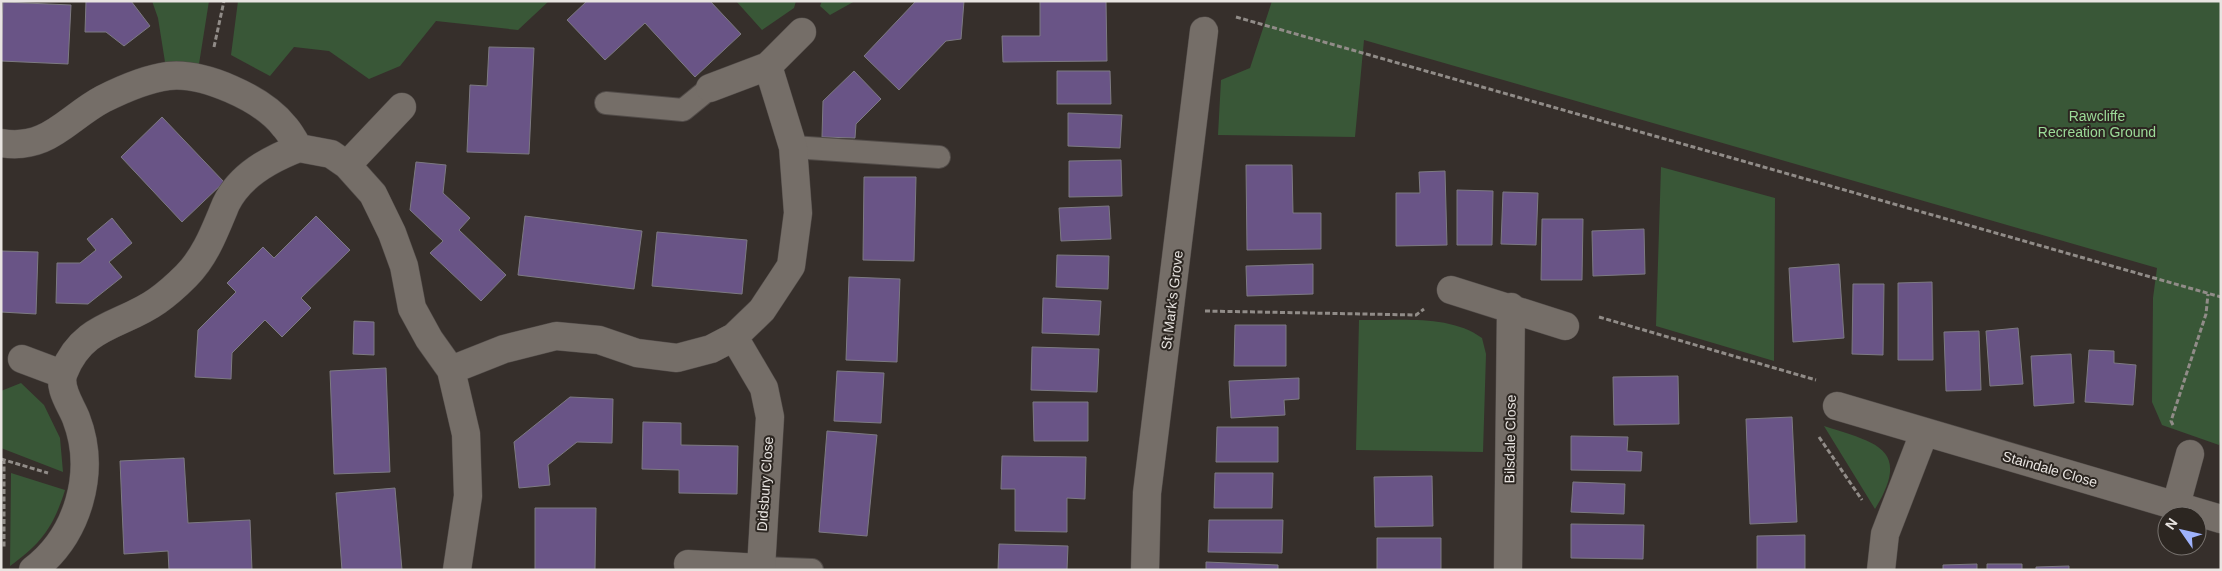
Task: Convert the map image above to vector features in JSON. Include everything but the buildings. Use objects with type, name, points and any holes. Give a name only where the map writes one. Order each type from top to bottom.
[{"type":"street","name":"St Mark's Grove","points":[[1145,570],[1147,494],[1204,31]]},
{"type":"street","points":[[710,88],[768,66],[802,32]]},
{"type":"street","points":[[451,370],[504,349],[556,336],[598,340],[637,353],[677,358],[711,349],[734,337],[762,310],[791,266],[798,213],[793,147],[768,66]]},
{"type":"street","points":[[1,144],[10,145],[47,139],[101,100],[134,84],[169,76],[206,80],[256,102],[284,124],[299,148]]},
{"type":"street","points":[[347,165],[402,107]]},
{"type":"street","points":[[49,566],[73,524],[83,484],[85,454],[76,418],[66,400],[62,374],[74,354],[92,334],[157,302],[187,275],[212,240],[227,202],[240,184],[259,166],[299,148],[331,154],[347,165],[373,194],[392,234],[404,266],[412,308],[429,340],[451,370],[466,434],[468,487],[457,570]]},
{"type":"street","points":[[1451,290],[1511,307],[1565,326]]},
{"type":"street","name":"Bilsdale Close","points":[[1508,570],[1511,307]]},
{"type":"street","name":"Didsbury Close","points":[[734,337],[764,388],[770,417],[761,568]]},
{"type":"street","points":[[22,359],[62,374]]},
{"type":"street","name":"Staindale Close","points":[[1837,406],[2176,506]]},
{"type":"street","points":[[1881,570],[1885,534],[1924,433]]},
{"type":"street","points":[[2176,506],[2190,454]]},
{"type":"street","name":"Staindale Close","points":[[2207,514],[2221,518]]},
{"type":"street","points":[[688,564],[761,568]]},
{"type":"lane","points":[[606,104],[683,110],[710,88]]},
{"type":"lane","points":[[793,147],[939,156]]},
{"type":"lane","points":[[761,568],[812,570]]},
{"type":"path","points":[[206,80],[224,1]]},
{"type":"path","points":[[1232,16],[2221,297]]},
{"type":"path","points":[[1171,310],[1416,315],[1451,290]]},
{"type":"path","points":[[2190,454],[2171,421],[2206,314],[2208,294]]},
{"type":"path","points":[[1565,326],[1592,315],[1821,382],[1837,406],[1813,429],[1885,534]]},
{"type":"path","points":[[4,551],[2,459],[83,484]]},
{"type":"green space","points":[[152,1],[209,1],[199,64],[165,62],[158,18]]},
{"type":"green space","points":[[238,1],[549,1],[518,30],[436,21],[400,66],[369,79],[329,51],[294,47],[270,76],[231,55]]},
{"type":"green space","points":[[736,1],[796,1],[794,8],[762,30]]},
{"type":"green space","points":[[822,1],[855,1],[830,15],[820,6]]},
{"type":"green space","name":"Rawcliffe Recreation Ground","points":[[1272,1],[2221,1],[2221,437],[2219,445],[2162,425],[2152,402],[2153,298],[2157,268],[1364,40],[1355,137],[1218,135],[1221,80],[1250,68]]},
{"type":"green space","points":[[1661,167],[1775,198],[1774,361],[1656,326]]},
{"type":"green space","points":[[1359,320],[1423,320],[1439,322],[1469,330],[1482,338],[1486,354],[1483,452],[1356,450]]},
{"type":"green space","points":[[21,383],[44,405],[60,438],[63,472],[1,448],[1,391]]},
{"type":"green space","points":[[1824,426],[1873,444],[1883,451],[1889,460],[1890,473],[1886,489],[1875,509]]},
{"type":"green space","points":[[11,473],[65,490],[56,514],[45,533],[30,550],[10,566]]}]
